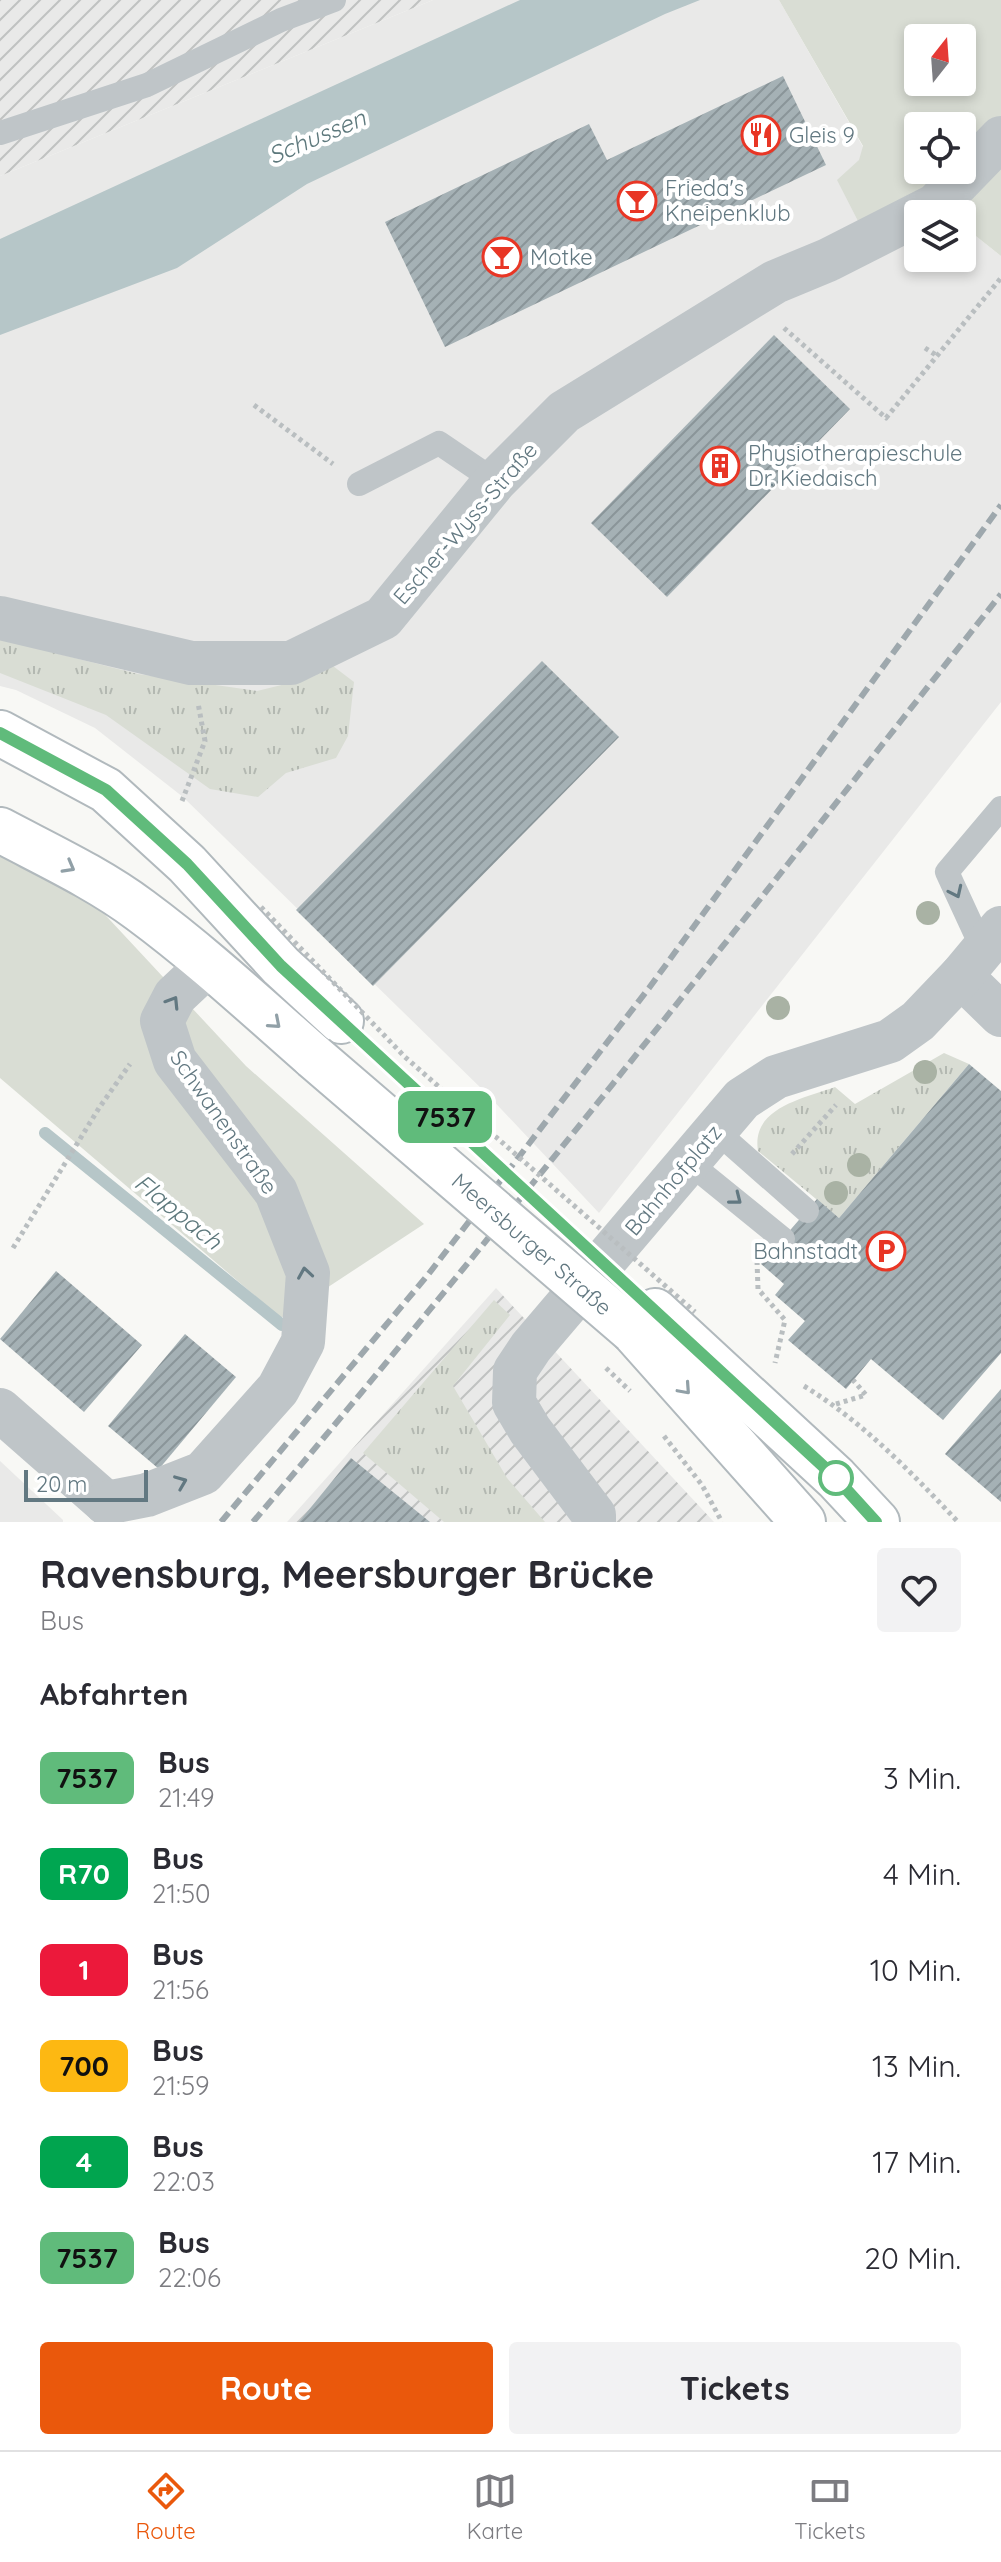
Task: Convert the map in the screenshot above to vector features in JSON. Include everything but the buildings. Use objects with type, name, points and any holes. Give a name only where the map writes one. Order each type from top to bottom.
[{"type":"street","name":"Escher-Wyss-Straße","points":[[0,618],[191,663],[291,663],[383,618],[495,481],[564,412],[775,282],[828,260],[936,205],[1001,138]]},
{"type":"street","points":[[0,733],[106,790],[187,864],[281,966],[341,1021]]},
{"type":"street","name":"Meersburger Straße","points":[[0,830],[138,908],[314,1057],[661,1318],[836,1478],[877,1522]]},
{"type":"street","points":[[981,951],[1001,1015]]},
{"type":"street","name":"Bahnhofplatz","points":[[594,1522],[594,1515],[530,1430],[514,1403],[515,1371],[531,1347],[742,1099],[776,1077],[890,1041],[918,1021],[981,951]]},
{"type":"street","points":[[162,1021],[175,996],[208,965]]},
{"type":"street","name":"Schwanenstraße","points":[[105,1512],[203,1473],[278,1389],[303,1342],[308,1273],[276,1192],[175,1061],[162,1021]]},
{"type":"street","name":"Meersburger Straße","points":[[661,1318],[803,1522]]},
{"type":"street","points":[[0,1410],[105,1512]]},
{"type":"lane","points":[[0,133],[147,85],[276,10],[334,0]]},
{"type":"lane","points":[[359,484],[439,443],[495,481]]},
{"type":"lane","points":[[981,951],[947,872],[1001,808]]},
{"type":"lane","points":[[701,1146],[770,1179],[807,1211]]},
{"type":"lane","points":[[701,1146],[783,1239]]},
{"type":"path","points":[[750,298],[886,418],[1001,278]]},
{"type":"path","points":[[925,348],[936,355]]},
{"type":"path","points":[[254,405],[359,484]]},
{"type":"path","points":[[177,812],[205,741],[191,663]]},
{"type":"path","points":[[261,907],[661,1318]]},
{"type":"path","points":[[13,1248],[99,1108],[162,1021]]},
{"type":"path","points":[[770,1179],[843,1097]]},
{"type":"path","points":[[757,1262],[758,1289],[785,1320],[776,1353]]},
{"type":"path","points":[[835,1404],[866,1395],[853,1380]]},
{"type":"path","points":[[630,1391],[639,1403]]},
{"type":"path","points":[[657,1426],[702,1485],[722,1522]]},
{"type":"shaded area","points":[[0,0],[433,0],[0,176]]},
{"type":"shaded area","points":[[433,0],[779,0],[863,147],[907,200],[904,200],[904,272],[976,272],[976,236],[1001,256],[1001,702],[599,1213],[486,1093],[183,797],[95,728],[16,690],[0,686],[0,176]]},
{"type":"shaded area","points":[[496,1288],[714,1522],[287,1522]]},
{"type":"shaded area","points":[[0,1461],[63,1520],[63,1522],[0,1522]]},
{"type":"green space","points":[[779,0],[1001,0],[1001,256],[976,236],[976,200],[904,200],[904,218],[858,221],[837,180],[859,160],[863,146]]},
{"type":"green space","points":[[0,639],[138,674],[257,691],[310,678],[333,666],[354,682],[348,736],[336,758],[286,773],[258,797],[210,789],[106,715],[0,673]]},
{"type":"green space","points":[[0,856],[96,905],[246,1066],[424,1224],[281,1318],[0,1078]]},
{"type":"green space","points":[[944,1053],[969,1064],[839,1218],[758,1151],[762,1125],[782,1107],[835,1087],[855,1104]]},
{"type":"green space","points":[[494,1300],[510,1315],[453,1386],[507,1478],[545,1522],[444,1522],[363,1453]]},
{"type":"water","name":"Schussen","points":[[520,0],[700,0],[307,184],[177,268],[0,335],[0,239]]},
{"type":"waterway","name":"Flappach","points":[[45,1133],[282,1325]]},
{"type":"railway","points":[[221,1522],[427,1276],[649,988],[1001,505]]},
{"type":"railway","points":[[253,1522],[538,1177],[1001,594]]},
{"type":"bus line","name":"7537","points":[[0,733],[106,790],[187,864],[281,966],[836,1478],[876,1522]]},
{"type":"place","name":"Gleis 9","points":[[761,135]]},
{"type":"place","name":"Frieda's Kneipenklub","points":[[637,201]]},
{"type":"place","name":"Motke","points":[[502,257]]},
{"type":"place","name":"Physiotherapieschule Dr. Kiedaisch","points":[[720,466]]},
{"type":"place","name":"Bahnstadt","points":[[886,1251]]}]
